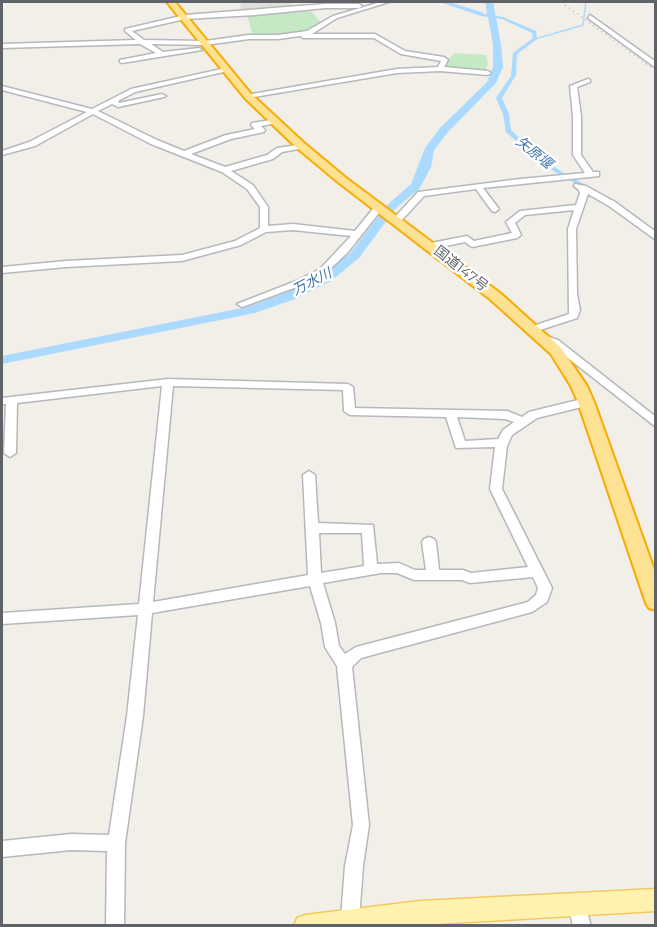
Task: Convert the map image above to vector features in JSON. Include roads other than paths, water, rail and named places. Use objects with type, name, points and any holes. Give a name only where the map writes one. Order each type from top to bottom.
[{"type":"highway","name":"国道147号","points":[[171,2],[248,96],[301,146],[342,180],[431,246],[546,339],[568,368],[586,402],[656,603]]},
{"type":"main road","points":[[308,925],[420,912],[580,915],[656,900]]},
{"type":"street","points":[[122,61],[249,37],[269,39],[309,33],[335,17],[382,2]]},
{"type":"street","points":[[259,4],[268,12]]},
{"type":"street","points":[[162,54],[143,43],[128,29],[185,17],[268,12],[322,4],[369,6]]},
{"type":"street","points":[[322,4],[335,17]]},
{"type":"street","points":[[590,17],[656,66]]},
{"type":"street","points":[[293,36],[375,36],[403,53],[442,58],[445,60],[440,69]]},
{"type":"street","points":[[2,46],[143,43],[207,46]]},
{"type":"street","points":[[248,96],[374,74],[440,69],[488,73]]},
{"type":"street","points":[[2,153],[32,144],[133,90],[226,70]]},
{"type":"street","points":[[396,219],[421,194],[593,174],[577,154],[577,116],[573,86],[588,81]]},
{"type":"street","points":[[2,88],[92,111],[183,154],[225,170],[250,187],[264,207],[264,229]]},
{"type":"street","points":[[112,100],[118,105],[162,96]]},
{"type":"street","points":[[183,154],[229,137],[261,130],[255,125],[274,121]]},
{"type":"street","points":[[225,170],[270,157],[280,150],[301,146]]},
{"type":"street","points":[[561,177],[612,204],[656,237]]},
{"type":"street","points":[[478,187],[495,208]]},
{"type":"street","points":[[534,328],[573,316],[575,310],[572,294],[572,229],[584,193],[583,188]]},
{"type":"street","points":[[242,304],[299,283],[323,270],[345,250],[380,207]]},
{"type":"street","points":[[431,246],[467,239],[472,244],[517,235],[510,222],[523,213],[579,207]]},
{"type":"street","points":[[2,270],[182,258],[238,243],[264,229],[293,227],[358,234]]},
{"type":"street","points":[[546,339],[554,342],[593,373],[650,412],[656,423]]},
{"type":"street","points":[[568,368],[593,373]]},
{"type":"street","points":[[10,453],[7,401],[168,382],[348,387],[350,411],[507,415],[521,421]]},
{"type":"street","points":[[115,926],[116,843],[135,716],[168,382]]},
{"type":"street","points":[[344,664],[356,653],[532,606],[542,598],[545,588],[496,489],[502,443],[507,433],[532,414],[586,402]]},
{"type":"street","points":[[450,413],[460,445],[502,443]]},
{"type":"street","points":[[309,475],[315,581],[328,622],[332,647],[344,664],[361,825],[354,866],[351,919]]},
{"type":"street","points":[[312,528],[368,528],[371,570]]},
{"type":"street","points":[[429,542],[433,575]]},
{"type":"street","points":[[2,618],[145,609],[371,570],[399,568],[414,575],[463,575],[470,578],[536,571]]},
{"type":"street","points":[[2,849],[71,842],[116,843]]},
{"type":"waterway","name":"矢原堰","points":[[442,2],[483,15]]},
{"type":"waterway","name":"矢原堰","points":[[446,2],[482,13]]},
{"type":"waterway","name":"万水川","points":[[2,360],[250,310],[290,296],[326,278],[355,255],[391,207],[416,186],[425,167],[429,150],[444,130],[491,83],[498,67],[497,44],[489,2]]},
{"type":"waterway","points":[[532,40],[583,25],[586,2]]},
{"type":"waterway","name":"矢原堰","points":[[487,13],[493,13]]},
{"type":"waterway","name":"矢原堰","points":[[486,15],[501,18]]},
{"type":"waterway","name":"矢原堰","points":[[504,19],[533,32]]},
{"type":"waterway","name":"矢原堰","points":[[513,75],[515,53],[535,38],[534,32]]},
{"type":"waterway","name":"矢原堰","points":[[501,94],[512,77]]},
{"type":"waterway","name":"矢原堰","points":[[501,95],[499,98],[506,114],[508,131],[541,161],[562,174]]},
{"type":"waterway","name":"矢原堰","points":[[569,178],[594,191]]},
{"type":"railway","points":[[561,2],[656,71]]}]
